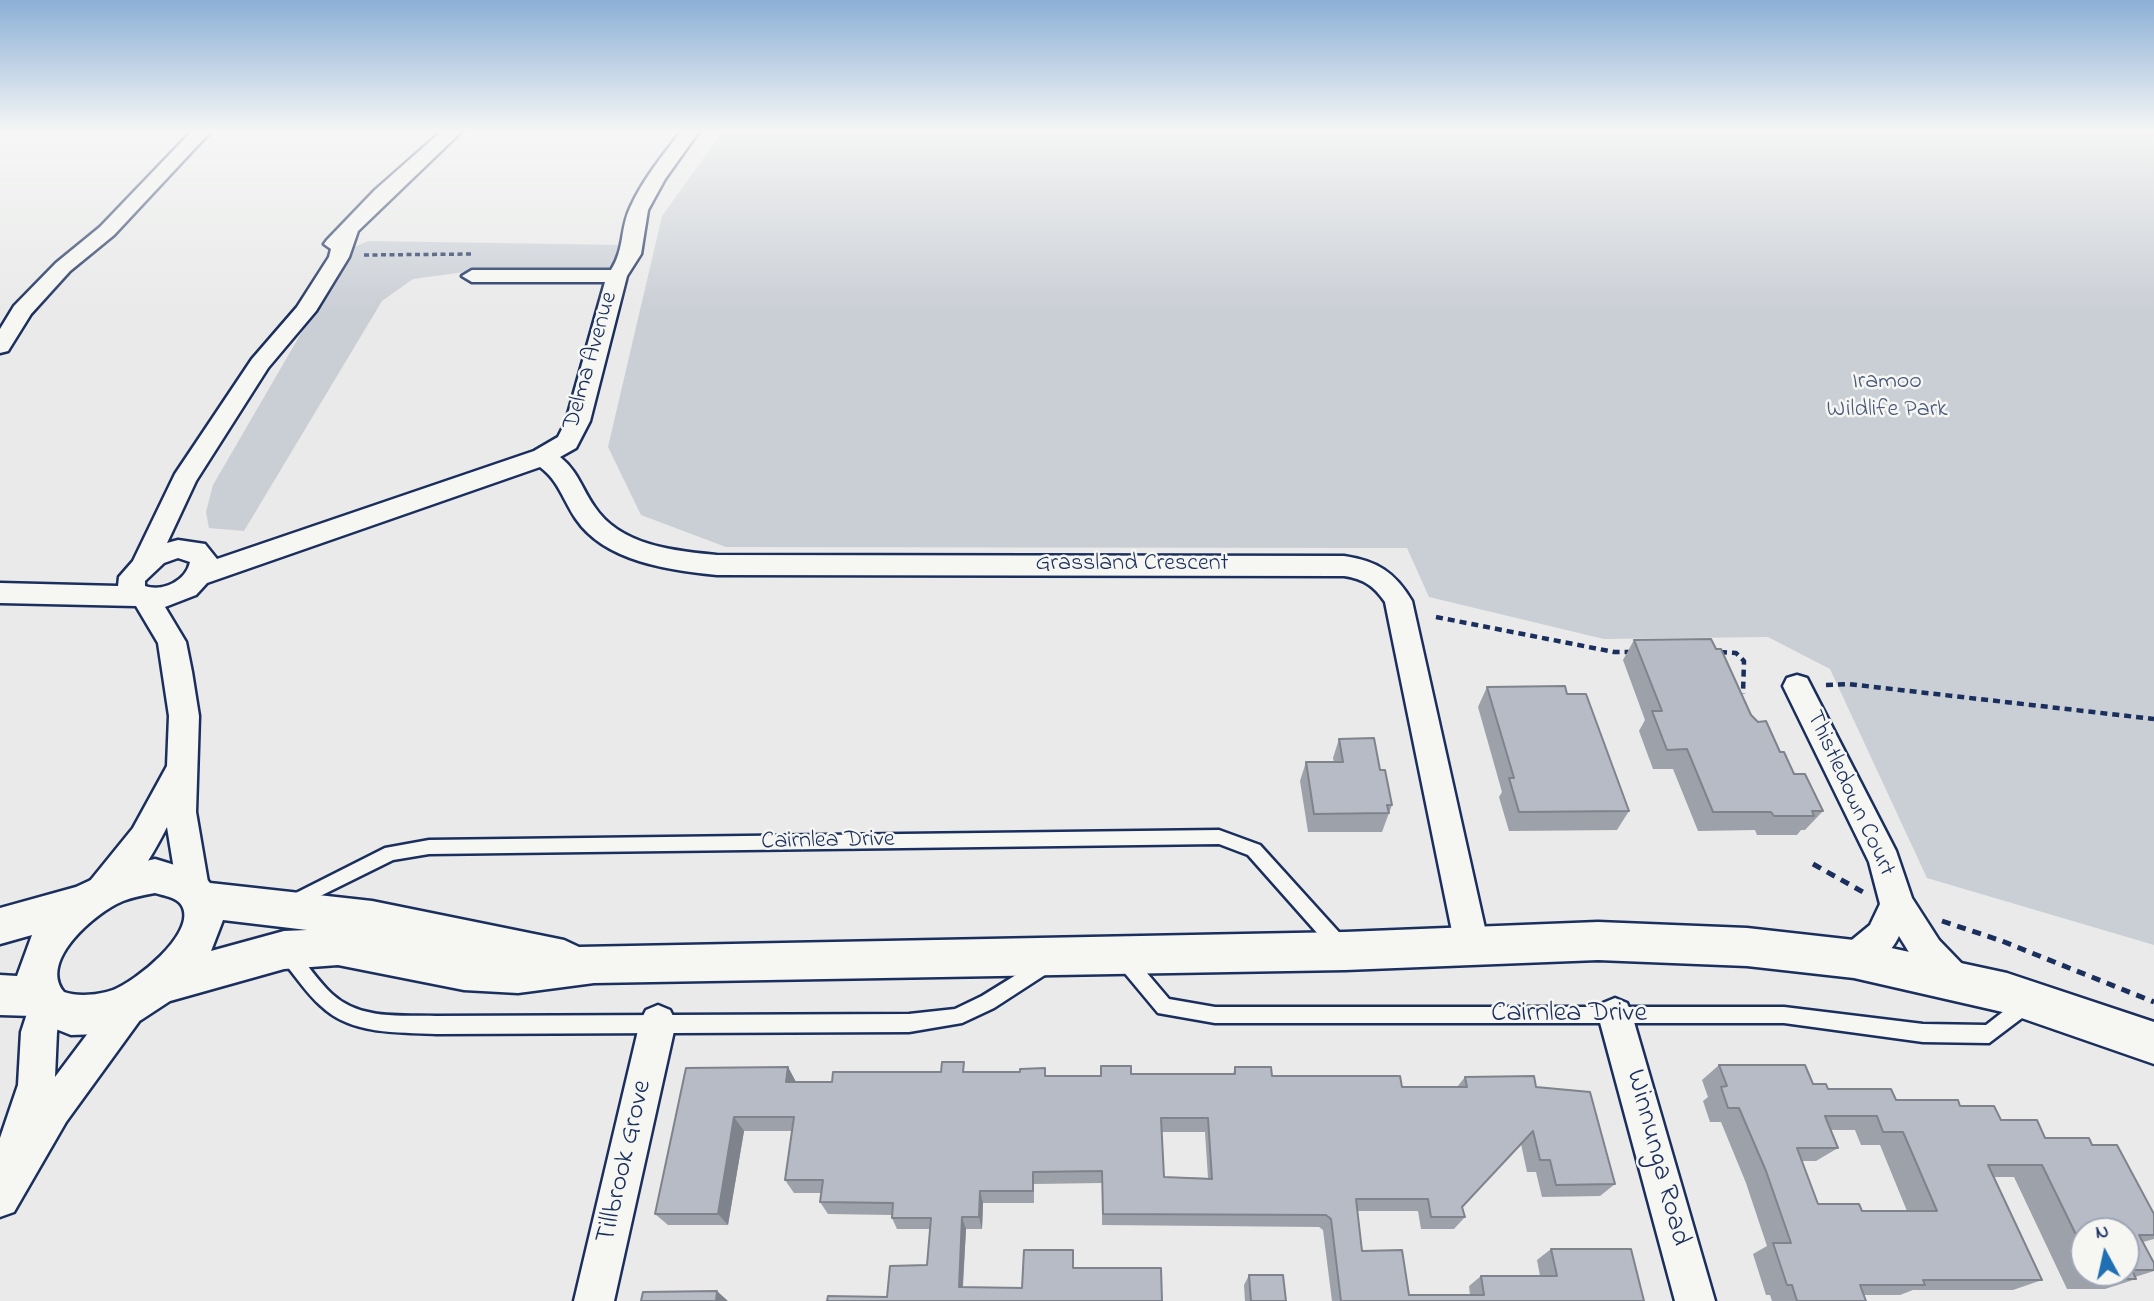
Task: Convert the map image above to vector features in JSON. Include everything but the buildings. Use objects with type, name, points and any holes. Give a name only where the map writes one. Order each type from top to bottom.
[{"type":"street","points":[[0,346],[44,312],[85,267],[107,231],[145,191]]},
{"type":"street","points":[[28,998],[61,1013],[82,1016],[105,1013],[131,1003],[164,983],[185,961],[198,939],[204,918],[180,812],[184,716],[172,642],[141,581],[184,480],[260,364],[305,311],[339,257],[348,231],[386,191]]},
{"type":"street","name":"Delma Avenue","points":[[195,566],[289,543],[543,457],[558,449],[573,435],[617,275],[631,254],[638,210],[649,191]]},
{"type":"street","points":[[472,276],[617,275]]},
{"type":"street","name":"Grassland Crescent","points":[[543,457],[567,478],[588,517],[610,536],[640,551],[674,562],[717,565],[1345,566],[1368,569],[1385,580],[1398,601],[1472,946]]},
{"type":"street","points":[[172,504],[177,533],[195,566],[172,642]]},
{"type":"street","points":[[141,581],[167,552],[195,566]]},
{"type":"street","points":[[0,593],[41,593],[141,581],[167,596],[195,566]]},
{"type":"street","name":"Thistledown Court","points":[[1797,686],[1885,860],[1882,936],[1854,959]]},
{"type":"street","points":[[0,1184],[26,1124],[36,1085],[39,1032],[28,998],[38,960],[63,920],[93,897],[142,846],[158,818],[181,764]]},
{"type":"street","points":[[0,926],[93,897],[129,880],[155,876],[177,878],[197,893],[277,911],[344,915],[405,925],[594,964]]},
{"type":"street","name":"Thistledown Court","points":[[1884,900],[1956,982]]},
{"type":"street","points":[[164,983],[284,950],[338,946],[464,971],[518,974],[594,964],[1345,951],[1611,942],[1747,947],[1854,959],[2007,993],[2154,1043]]},
{"type":"street","points":[[0,1198],[53,1109],[131,1003]]},
{"type":"street","name":"Winnunga Road","points":[[1615,1015],[1695,1301]]},
{"type":"street","name":"Tillbrook Grove","points":[[594,1301],[658,1022]]},
{"type":"lane","name":"Cairnlea Drive","points":[[277,911],[390,853],[429,847],[1219,837],[1254,850],[1345,951]]},
{"type":"lane","points":[[284,950],[326,999],[344,1013],[377,1021],[523,1026],[658,1022],[909,1023],[956,1017],[988,1002],[1058,957]]},
{"type":"lane","name":"Cairnlea Drive","points":[[1120,955],[1164,1007],[1215,1015],[1784,1015],[1923,1032],[1989,1034],[2029,1002]]},
{"type":"path","points":[[356,255],[487,254]]},
{"type":"path","points":[[1436,617],[1614,652],[1640,652]]},
{"type":"path","points":[[1716,652],[1736,653],[1745,661],[1743,694]]},
{"type":"path","points":[[1797,686],[1848,684],[2154,719]]},
{"type":"path","points":[[1812,864],[1884,900]]},
{"type":"path","points":[[1938,920],[2002,940],[2154,1002]]},
{"type":"green space","name":"Iramoo Wildlife Park","points":[[680,191],[2154,191],[2154,945],[1927,878],[1830,669],[1768,637],[1604,639],[1429,597],[1407,548],[726,547],[641,515],[608,447],[662,216]]},
{"type":"green space","points":[[368,241],[624,245],[613,268],[494,268],[413,279],[382,301],[244,531],[209,528],[206,512],[213,485],[350,249]]}]
